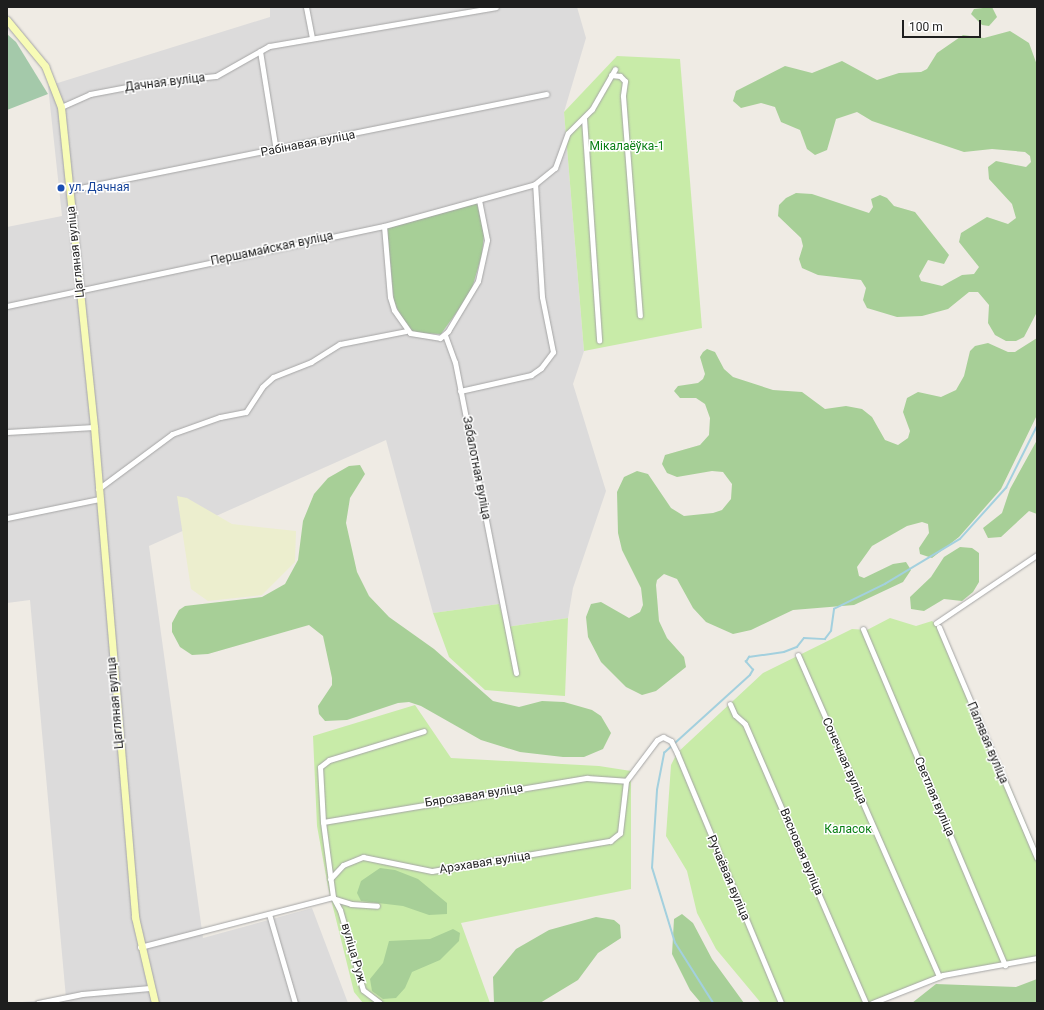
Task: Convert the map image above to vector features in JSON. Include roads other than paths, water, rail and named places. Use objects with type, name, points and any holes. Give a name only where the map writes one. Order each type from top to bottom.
[{"type":"street","points":[[306,7],[312,37]]},
{"type":"street","name":"Дачная вуліца","points":[[61,107],[90,94],[148,82],[210,78],[269,46],[312,37],[496,7]]},
{"type":"street","name":"Цагляная вуліца","points":[[7,20],[37,54],[52,79],[61,107],[94,427],[135,917],[140,947],[155,1003]]},
{"type":"street","points":[[260,51],[276,151]]},
{"type":"street","points":[[460,391],[537,372],[550,358],[554,346],[542,297],[535,184],[554,168],[568,133],[584,118],[615,70]]},
{"type":"street","points":[[611,75],[625,81],[623,96],[640,315]]},
{"type":"street","name":"Рабінавая вуліца","points":[[70,190],[276,151],[546,94]]},
{"type":"street","points":[[584,118],[599,340]]},
{"type":"street","name":"Першамайская вуліца","points":[[7,306],[384,226],[535,184]]},
{"type":"street","points":[[98,489],[146,456],[165,438],[185,429],[246,412],[262,387],[273,377],[311,362],[340,344],[406,331],[429,339],[445,335],[472,294],[484,258],[487,233],[479,200]]},
{"type":"street","points":[[384,226],[390,297],[406,331]]},
{"type":"street","name":"Забалотная вуліца","points":[[445,335],[452,350],[516,673]]},
{"type":"street","points":[[7,432],[94,427]]},
{"type":"street","points":[[7,518],[99,499]]},
{"type":"street","name":"Палявая вуліца","points":[[1037,555],[937,625],[1037,858]]},
{"type":"street","name":"Светлая вуліца","points":[[863,629],[1005,964]]},
{"type":"street","name":"Сонечная вуліца","points":[[798,655],[939,976]]},
{"type":"street","name":"Вясновая вуліца","points":[[730,704],[735,715],[745,724],[866,1003]]},
{"type":"street","name":"вуліца Руж","points":[[380,1003],[363,990],[340,910],[333,897],[323,822],[319,771],[322,764],[424,731]]},
{"type":"street","name":"Ручаёвая вуліца","points":[[626,781],[657,740],[663,737],[672,743],[781,1003]]},
{"type":"street","name":"Бярозавая вуліца","points":[[323,822],[587,778],[626,781]]},
{"type":"street","name":"Арэхавая вуліца","points":[[330,879],[343,865],[363,857],[438,871],[606,842],[620,833],[626,781]]},
{"type":"street","points":[[140,947],[333,897],[351,904],[377,906]]},
{"type":"street","points":[[269,914],[295,1003]]},
{"type":"street","points":[[872,1003],[939,976],[1037,958]]},
{"type":"street","points":[[38,1003],[82,994],[150,988]]},
{"type":"waterway","points":[[713,1003],[675,943],[652,868],[657,790],[664,753],[750,675],[753,670],[746,662],[749,657],[784,652],[797,647],[804,638],[825,639],[831,631],[834,609],[885,584],[960,539],[1006,488],[1037,426]]},
{"type":"place","name":"ул. Дачная","points":[[61,188]]},
{"type":"park label","name":"Мікалаёўка-1","points":[[627,147]]},
{"type":"park label","name":"Каласок","points":[[848,830]]}]
